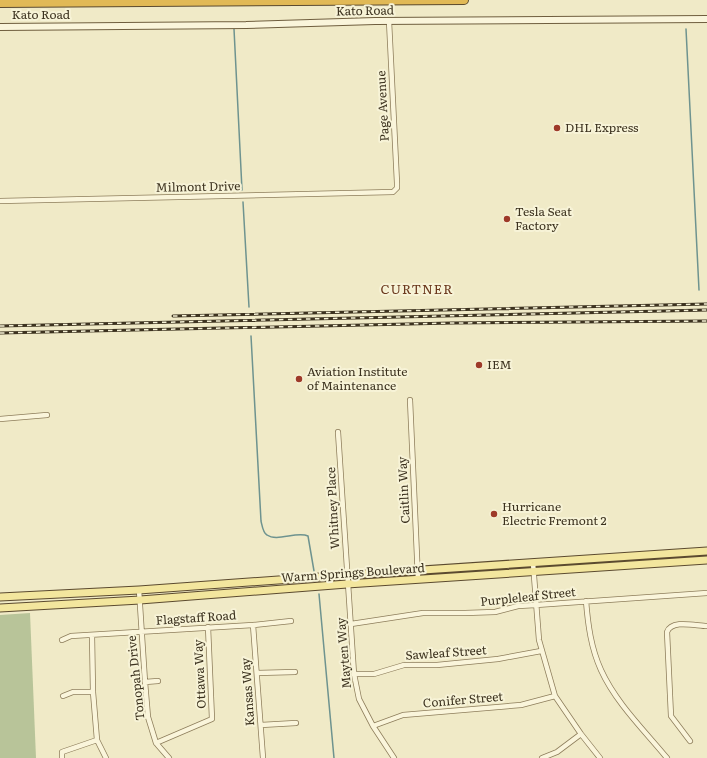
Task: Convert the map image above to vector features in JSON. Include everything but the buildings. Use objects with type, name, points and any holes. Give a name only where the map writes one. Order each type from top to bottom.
[{"type":"highway","points":[[0,3],[464,0]]},
{"type":"main road","name":"Warm Springs Boulevard","points":[[0,597],[139,590],[707,551]]},
{"type":"main road","name":"Warm Springs Boulevard","points":[[0,608],[140,600],[418,579],[707,560]]},
{"type":"main road","points":[[214,594],[223,589],[247,586],[251,582]]},
{"type":"street","name":"Kato Road","points":[[0,26],[242,25],[389,21],[707,19]]},
{"type":"street","name":"Page Avenue","points":[[389,21],[397,183],[396,190]]},
{"type":"street","name":"Milmont Drive","points":[[0,201],[391,192],[396,190]]},
{"type":"street","name":"Caitlin Way","points":[[410,400],[418,579]]},
{"type":"street","points":[[0,419],[47,416]]},
{"type":"street","name":"Whitney Place","points":[[338,432],[348,584]]},
{"type":"street","points":[[533,563],[541,650],[555,696],[581,734],[600,758]]},
{"type":"street","name":"Mayten Way","points":[[348,584],[354,674],[359,699],[373,726],[393,758]]},
{"type":"street","name":"Tonopah Drive","points":[[139,590],[144,682],[148,717],[156,743],[169,758]]},
{"type":"street","name":"Purpleleaf Street","points":[[351,624],[423,613],[495,612],[518,606],[707,593]]},
{"type":"street","points":[[586,601],[590,637],[602,671],[612,689],[628,711],[667,758]]},
{"type":"street","name":"Flagstaff Road","points":[[62,640],[71,636],[253,625],[291,621]]},
{"type":"street","points":[[690,741],[672,716],[667,632],[671,626],[675,625],[694,624],[707,626]]},
{"type":"street","name":"Kansas Way","points":[[253,625],[263,758]]},
{"type":"street","name":"Ottawa Way","points":[[156,743],[212,719],[208,628]]},
{"type":"street","points":[[92,635],[93,692],[97,740],[106,758]]},
{"type":"street","name":"Sawleaf Street","points":[[354,674],[374,674],[404,665],[498,659],[541,650]]},
{"type":"street","points":[[257,673],[295,672]]},
{"type":"street","points":[[144,682],[158,682]]},
{"type":"street","points":[[63,696],[74,692],[93,692]]},
{"type":"street","name":"Conifer Street","points":[[373,726],[403,715],[521,706],[555,696]]},
{"type":"street","points":[[261,725],[296,723]]},
{"type":"street","points":[[542,758],[557,752],[581,734]]},
{"type":"street","points":[[62,758],[62,752],[97,740]]},
{"type":"green space","points":[[30,613],[36,758],[0,758],[0,615]]},
{"type":"waterway","points":[[234,29],[242,190]]},
{"type":"waterway","points":[[686,29],[699,290]]},
{"type":"waterway","points":[[243,202],[249,307]]},
{"type":"waterway","points":[[251,336],[262,527],[266,534],[271,537],[298,535],[308,536],[314,571]]},
{"type":"waterway","points":[[319,594],[334,758]]},
{"type":"railway","points":[[173,316],[707,304]]},
{"type":"railway","points":[[0,326],[707,310]]},
{"type":"railway","points":[[0,333],[452,323],[707,321]]},
{"type":"place","name":"DHL Express","points":[[557,128]]},
{"type":"place","name":"Tesla Seat Factory","points":[[507,219]]},
{"type":"place","name":"IEM","points":[[479,365]]},
{"type":"place","name":"Aviation Institute of Maintenance","points":[[299,379]]},
{"type":"place","name":"Hurricane Electric Fremont 2","points":[[494,514]]},
{"type":"district","name":"CURTNER","points":[[417,289]]}]
